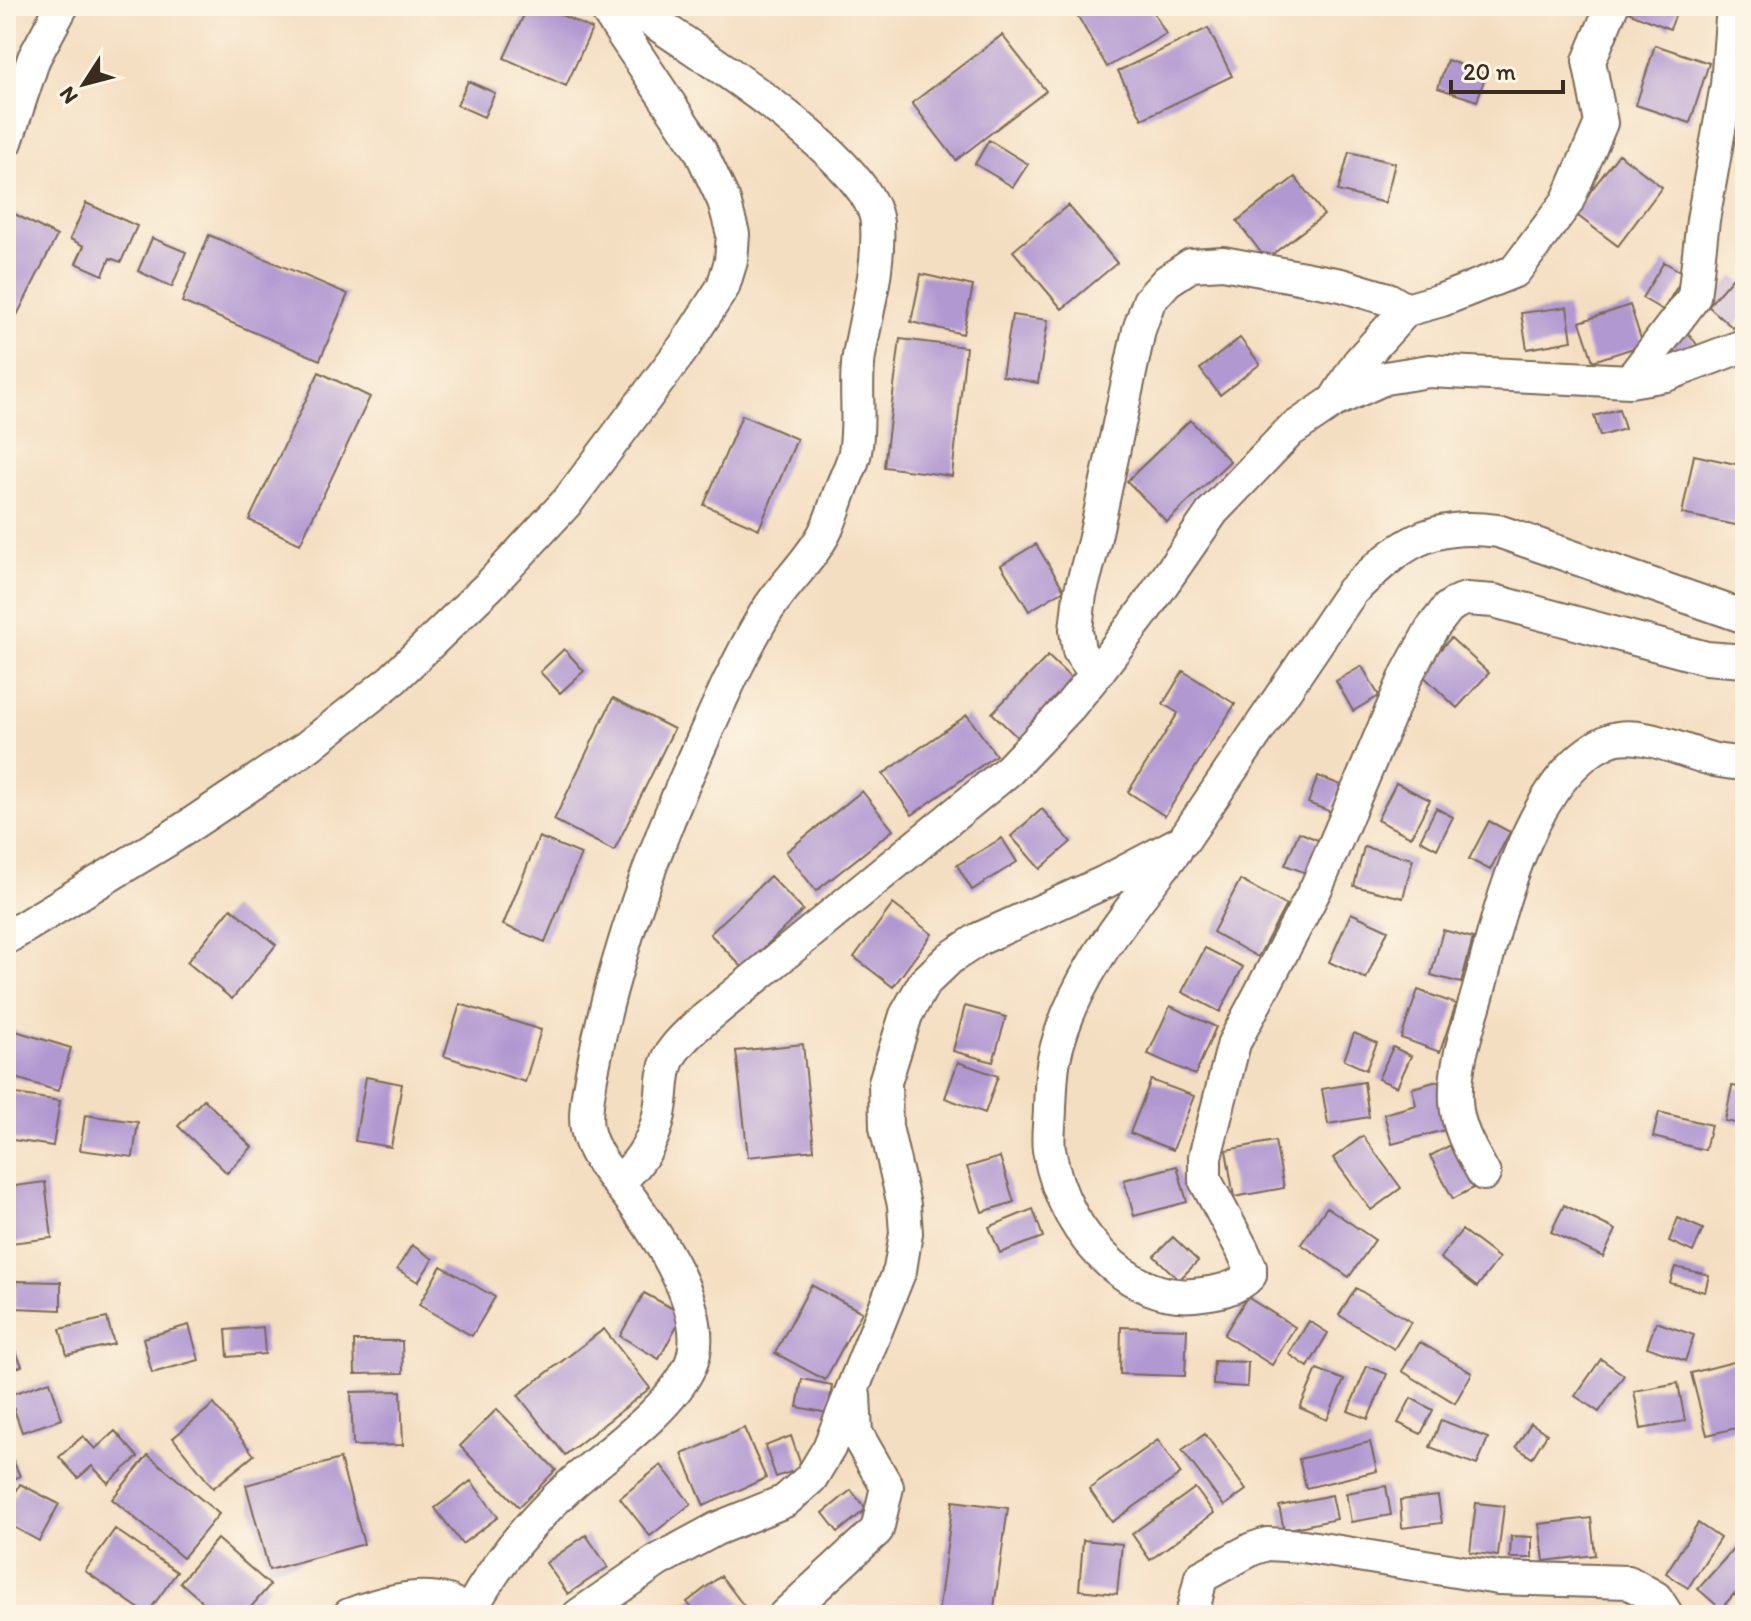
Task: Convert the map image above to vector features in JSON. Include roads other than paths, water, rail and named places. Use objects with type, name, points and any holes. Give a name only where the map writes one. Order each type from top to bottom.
[{"type":"street","points":[[6,142],[34,58],[62,6]]},
{"type":"street","points":[[6,938],[169,839],[307,747],[393,679],[490,585],[568,501],[684,347],[723,287],[731,261],[733,234],[724,201],[700,150],[604,6]]},
{"type":"street","points":[[349,1615],[378,1604],[416,1607],[449,1601],[468,1615],[482,1589],[538,1517],[645,1421],[690,1366],[697,1336],[693,1310],[636,1206],[598,1158],[587,1128],[589,1090],[596,1051],[629,924],[699,747],[764,615],[824,534],[855,452],[857,367],[874,266],[877,221],[870,199],[825,149],[734,76],[630,6]]},
{"type":"street","points":[[1334,401],[1359,362],[1406,310],[1442,300],[1515,271],[1567,202],[1601,123],[1589,61],[1612,6]]},
{"type":"street","points":[[1630,381],[1694,297],[1703,220],[1727,85],[1732,19]]},
{"type":"street","points":[[1096,674],[1079,651],[1076,630],[1080,594],[1139,330],[1149,301],[1167,281],[1191,265],[1223,263],[1341,285],[1388,299],[1406,310]]},
{"type":"street","points":[[618,1183],[637,1165],[652,1142],[661,1107],[667,1061],[678,1044],[1009,770],[1096,674],[1213,511],[1290,431],[1334,401],[1385,378],[1429,371],[1630,381],[1666,375],[1745,345]]},
{"type":"street","points":[[1745,617],[1498,531],[1472,527],[1444,529],[1420,537],[1352,591],[1183,841],[1093,962],[1064,1024],[1053,1061],[1049,1148],[1066,1210],[1092,1247],[1131,1282],[1146,1289],[1187,1296],[1215,1293],[1244,1283],[1250,1275],[1250,1267],[1205,1180],[1205,1157],[1234,1043],[1317,886],[1407,674],[1431,630],[1448,608],[1466,599],[1494,601],[1706,658],[1745,661]]},
{"type":"street","points":[[1484,1174],[1460,1125],[1456,1076],[1496,923],[1515,864],[1548,799],[1576,763],[1594,748],[1613,739],[1637,737],[1717,760],[1745,764]]},
{"type":"street","points":[[579,1615],[657,1561],[716,1529],[785,1501],[811,1478],[829,1448],[900,1270],[906,1233],[904,1205],[886,1127],[885,1082],[906,1015],[924,983],[950,958],[979,939],[1105,882],[1183,841]]},
{"type":"street","points":[[785,1615],[877,1530],[887,1487],[856,1433],[853,1392]]},
{"type":"street","points":[[1192,1615],[1201,1577],[1230,1559],[1267,1544],[1303,1546],[1498,1578],[1628,1582],[1656,1598],[1667,1615]]}]
